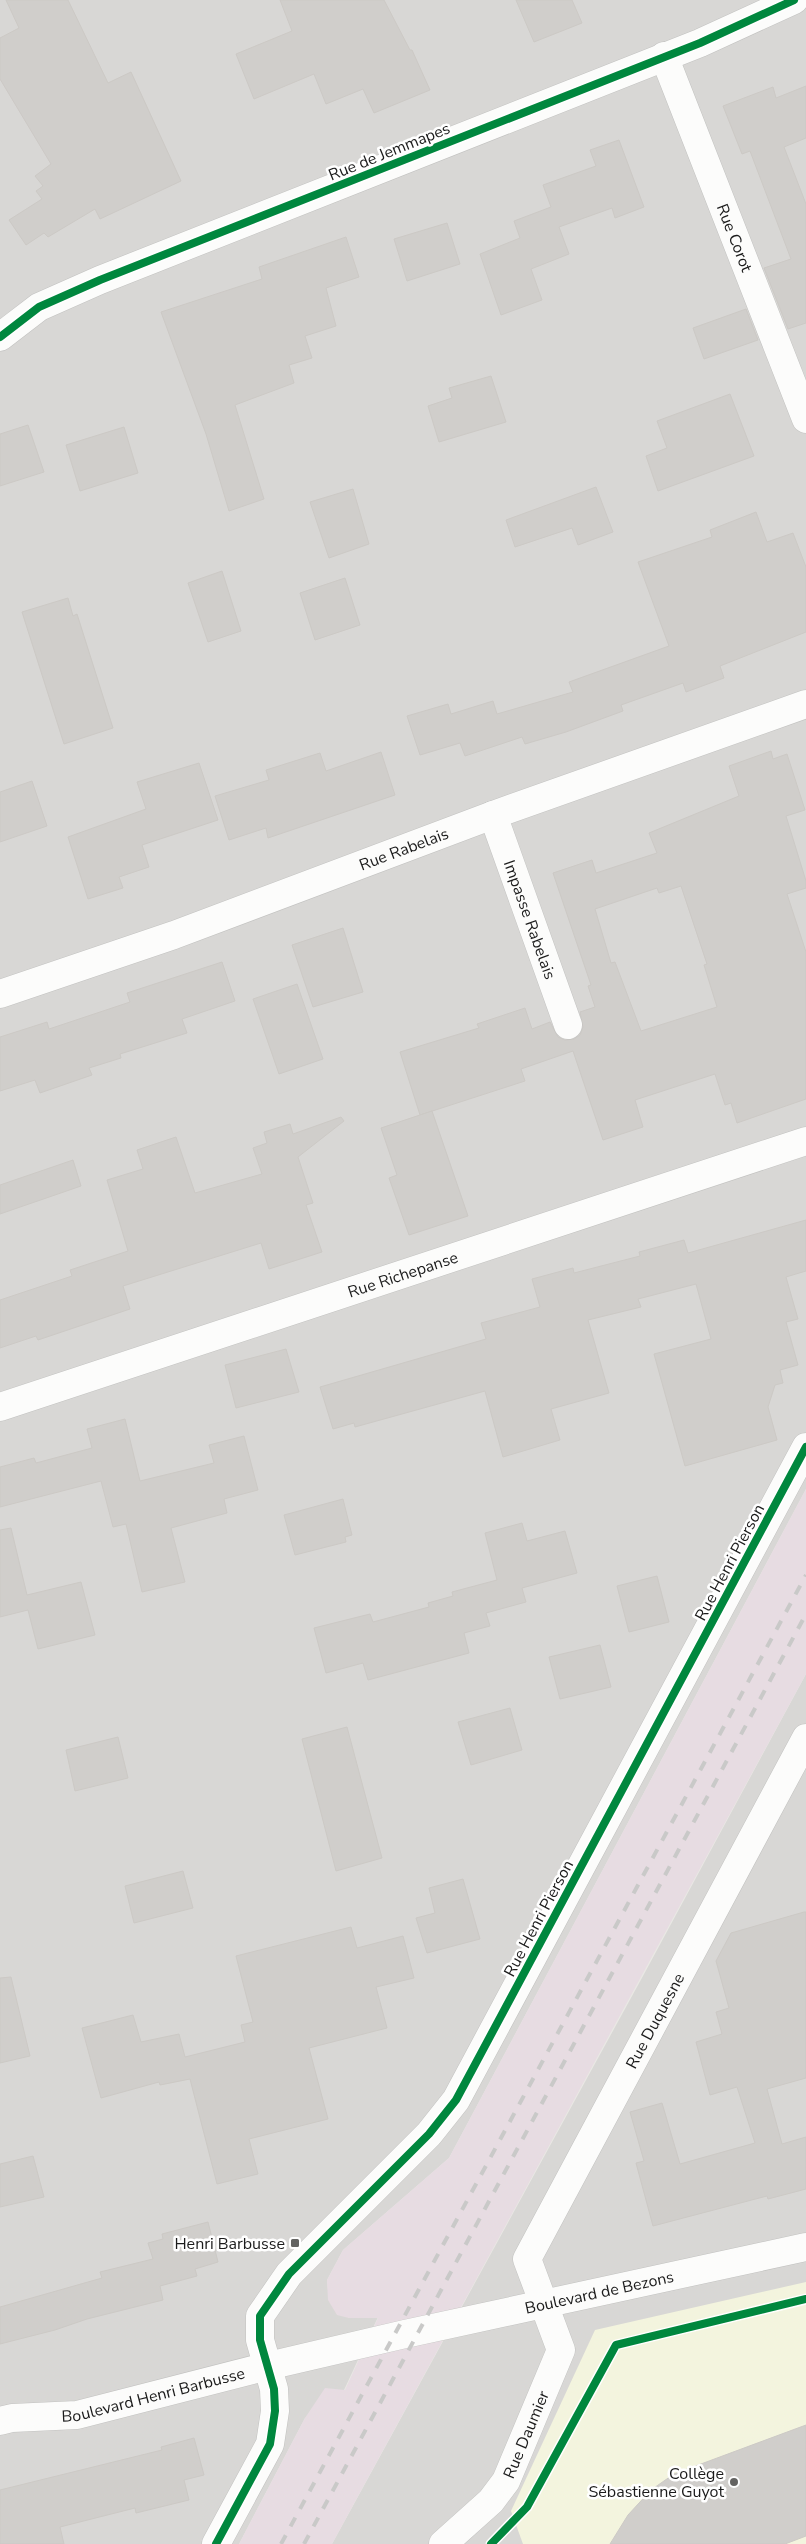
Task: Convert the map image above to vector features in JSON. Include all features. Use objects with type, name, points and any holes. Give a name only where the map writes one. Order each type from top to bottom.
[{"type":"street","name":"Rue de Jemmapes","points":[[0,337],[39,307],[100,280],[700,43],[794,0]]},
{"type":"street","name":"Rue Corot","points":[[664,56],[806,419]]},
{"type":"street","name":"Rue Rabelais","points":[[0,994],[174,935],[493,815],[806,704]]},
{"type":"street","name":"Impasse Rabelais","points":[[493,815],[568,1025]]},
{"type":"street","name":"Rue Richepanse","points":[[0,1407],[806,1141]]},
{"type":"street","name":"Rue Henri Pierson","points":[[216,2544],[270,2444],[275,2411],[274,2389],[260,2340],[260,2316],[289,2274],[429,2134],[456,2100],[806,1447]]},
{"type":"street","name":"Rue Duquesne","points":[[544,2305],[527,2259],[806,1738]]},
{"type":"street","name":"Boulevard de Bezons","points":[[392,2337],[806,2247]]},
{"type":"street","name":"Rue Daumier","points":[[443,2544],[491,2500],[506,2482],[560,2350],[544,2305]]},
{"type":"street","name":"Boulevard Henri Barbusse","points":[[0,2421],[12,2418],[77,2415],[268,2366],[392,2337]]},
{"type":"shaded area","points":[[0,0],[806,0],[806,1489],[449,2158],[343,2250],[327,2280],[329,2300],[349,2318],[378,2317],[344,2390],[305,2418],[239,2544],[0,2544]]},
{"type":"shaded area","points":[[806,1489],[806,1674],[332,2544],[239,2544],[305,2418],[325,2388],[345,2390],[378,2318],[349,2318],[337,2315],[328,2300],[327,2280],[343,2250],[449,2158]]},
{"type":"shaded area","points":[[806,1674],[806,2544],[332,2544],[643,1976]]},
{"type":"shaded area","points":[[806,2282],[806,2544],[523,2544],[511,2511],[595,2330]]},
{"type":"building","points":[[6,0],[68,0],[108,83],[131,72],[181,181],[100,219],[95,209],[48,237],[44,233],[26,245],[9,220],[42,199],[36,191],[43,186],[35,176],[51,164],[0,79],[0,38],[19,28]]},
{"type":"building","points":[[280,0],[384,0],[410,50],[412,50],[430,90],[374,113],[363,89],[326,104],[314,74],[254,99],[236,54],[292,31]]},
{"type":"building","points":[[516,0],[572,0],[582,23],[534,42]]},
{"type":"building","points":[[806,86],[806,138],[784,147],[806,204],[806,323],[788,329],[764,268],[791,259],[750,151],[742,154],[723,106],[773,87],[776,98]]},
{"type":"building","points":[[619,140],[644,207],[615,218],[612,208],[559,227],[569,254],[531,269],[542,300],[501,315],[480,254],[520,238],[514,221],[551,207],[543,185],[596,166],[590,150]]},
{"type":"building","points":[[447,223],[460,264],[407,281],[394,239]]},
{"type":"building","points":[[346,237],[359,277],[326,288],[336,326],[305,336],[312,358],[289,365],[294,383],[235,405],[264,499],[229,511],[206,434],[161,312],[262,279],[259,267]]},
{"type":"building","points":[[746,309],[758,340],[704,359],[693,328]]},
{"type":"building","points":[[491,376],[506,422],[439,442],[428,406],[452,398],[449,388]]},
{"type":"building","points":[[730,394],[754,456],[658,491],[646,456],[667,448],[657,421]]},
{"type":"building","points":[[28,425],[44,472],[0,486],[0,434]]},
{"type":"building","points":[[124,427],[138,473],[80,491],[66,445]]},
{"type":"building","points":[[596,487],[613,532],[578,545],[572,528],[515,547],[506,520]]},
{"type":"building","points":[[353,489],[369,544],[329,558],[310,502]]},
{"type":"building","points":[[756,512],[767,542],[793,533],[806,567],[806,632],[720,666],[724,678],[686,692],[683,683],[621,705],[623,711],[566,732],[525,744],[522,737],[465,756],[460,743],[420,755],[407,716],[448,704],[451,714],[493,701],[497,714],[573,692],[569,682],[669,646],[638,562],[712,537],[710,530]]},
{"type":"building","points":[[222,571],[241,631],[208,642],[188,583]]},
{"type":"building","points":[[345,578],[360,625],[315,640],[300,593]]},
{"type":"building","points":[[68,598],[73,616],[77,614],[113,728],[64,744],[22,612]]},
{"type":"building","points":[[771,751],[773,759],[787,754],[805,810],[786,816],[806,881],[806,888],[787,894],[806,952],[806,1099],[737,1123],[731,1103],[725,1105],[715,1074],[635,1100],[643,1127],[603,1140],[573,1051],[521,1069],[525,1081],[420,1115],[400,1052],[479,1028],[477,1024],[525,1008],[532,1029],[550,1022],[558,1037],[565,1040],[574,1039],[580,1035],[583,1027],[580,1012],[595,1007],[588,986],[591,985],[553,873],[592,860],[596,873],[657,853],[649,833],[739,796],[729,766]],"holes":[[[681,886],[707,964],[704,965],[717,1007],[641,1031],[615,962],[611,963],[595,909],[657,888],[659,893]]]},
{"type":"building","points":[[381,752],[395,795],[268,838],[266,828],[229,840],[215,796],[269,780],[266,770],[320,753],[326,771]]},
{"type":"building","points":[[199,763],[218,820],[142,845],[149,867],[119,877],[123,888],[88,899],[68,837],[146,809],[137,782]]},
{"type":"building","points":[[32,781],[47,826],[0,842],[0,792]]},
{"type":"building","points":[[343,928],[363,992],[313,1007],[292,945]]},
{"type":"building","points":[[222,962],[235,1001],[182,1019],[187,1033],[120,1054],[121,1058],[89,1068],[92,1075],[40,1093],[35,1080],[0,1091],[0,1037],[47,1022],[49,1029],[130,1002],[127,993]]},
{"type":"building","points":[[297,984],[323,1059],[279,1074],[253,999]]},
{"type":"building","points":[[432,1111],[468,1216],[409,1235],[389,1178],[397,1175],[381,1128]]},
{"type":"building","points":[[341,1117],[344,1121],[298,1157],[313,1203],[306,1205],[322,1252],[269,1269],[261,1243],[123,1286],[130,1309],[38,1340],[36,1336],[0,1348],[0,1300],[72,1276],[70,1270],[128,1251],[107,1180],[143,1169],[137,1150],[176,1137],[195,1193],[262,1174],[253,1148],[267,1143],[264,1132],[290,1124],[293,1134]]},
{"type":"building","points":[[73,1160],[81,1186],[0,1214],[0,1185]]},
{"type":"building","points":[[806,1220],[806,1271],[786,1277],[798,1319],[786,1322],[798,1365],[780,1370],[783,1383],[775,1385],[768,1407],[777,1440],[685,1466],[654,1354],[711,1339],[696,1284],[638,1299],[641,1307],[588,1320],[609,1393],[551,1409],[560,1440],[503,1457],[485,1391],[355,1427],[354,1423],[333,1429],[320,1387],[486,1339],[481,1323],[540,1307],[532,1279],[573,1268],[574,1273],[640,1256],[639,1252],[684,1240],[688,1253]]},
{"type":"building","points":[[286,1349],[299,1392],[236,1408],[225,1365]]},
{"type":"building","points":[[125,1419],[140,1481],[214,1463],[209,1445],[244,1436],[258,1490],[224,1499],[227,1513],[171,1528],[185,1582],[142,1592],[126,1524],[113,1527],[101,1481],[0,1507],[0,1467],[34,1458],[36,1463],[92,1448],[87,1429]]},
{"type":"building","points":[[343,1499],[352,1535],[345,1537],[346,1542],[295,1555],[284,1515]]},
{"type":"building","points":[[522,1523],[527,1541],[565,1531],[577,1573],[522,1588],[526,1602],[486,1613],[490,1626],[464,1633],[469,1653],[368,1680],[363,1663],[326,1673],[314,1628],[370,1614],[373,1622],[429,1607],[428,1603],[453,1596],[452,1592],[497,1580],[485,1533]]},
{"type":"building","points":[[11,1528],[27,1595],[81,1582],[95,1635],[38,1649],[28,1610],[0,1617],[0,1530]]},
{"type":"building","points":[[657,1576],[669,1622],[629,1632],[617,1586]]},
{"type":"building","points":[[600,1645],[611,1687],[560,1699],[549,1657]]},
{"type":"building","points":[[510,1708],[522,1750],[471,1765],[458,1722]]},
{"type":"building","points":[[347,1727],[382,1858],[336,1871],[302,1739]]},
{"type":"building","points":[[118,1737],[128,1778],[75,1791],[66,1750]]},
{"type":"building","points":[[183,1871],[193,1908],[134,1923],[125,1886]]},
{"type":"building","points":[[463,1879],[480,1939],[427,1953],[416,1918],[435,1913],[429,1888]]},
{"type":"building","points":[[806,1912],[806,2078],[767,2089],[782,2144],[806,2137],[806,2189],[768,2199],[767,2196],[653,2226],[636,2163],[644,2161],[630,2112],[662,2103],[680,2164],[755,2143],[737,2087],[710,2095],[696,2042],[722,2034],[716,2012],[729,2008],[716,1961],[731,1933]]},
{"type":"building","points":[[351,1927],[357,1948],[403,1936],[414,1978],[376,1987],[387,2028],[309,2048],[328,2119],[249,2139],[258,2174],[217,2184],[190,2079],[160,2085],[159,2082],[101,2098],[82,2028],[133,2015],[141,2042],[179,2034],[185,2057],[245,2042],[241,2025],[253,2022],[236,1956]]},
{"type":"building","points":[[11,1977],[30,2056],[0,2063],[0,1978]]},
{"type":"building","points":[[33,2156],[44,2197],[0,2207],[0,2164]]},
{"type":"building","points":[[208,2222],[218,2262],[195,2269],[197,2276],[160,2286],[163,2300],[0,2344],[0,2307],[102,2278],[100,2272],[153,2259],[148,2243],[163,2239],[162,2234]]},
{"type":"building","name":"Collège Sébastienne Guyot","points":[[806,2425],[806,2536],[785,2544],[610,2544],[628,2515],[651,2490],[674,2474]]},
{"type":"building","points":[[194,2438],[204,2475],[184,2480],[189,2500],[136,2513],[135,2508],[60,2527],[64,2544],[0,2544],[0,2490],[162,2450],[161,2447]]},
{"type":"railway","points":[[281,2544],[806,1575]]},
{"type":"railway","points":[[304,2544],[806,1614]]},
{"type":"cycle path","points":[[0,337],[39,307],[100,280],[700,43],[794,0]]},
{"type":"cycle path","points":[[216,2544],[270,2444],[275,2411],[274,2389],[260,2340],[260,2316],[289,2274],[429,2134],[456,2100],[806,1447]]},
{"type":"cycle path","points":[[491,2544],[527,2507],[616,2345],[806,2299]]},
{"type":"place","name":"Henri Barbusse","points":[[295,2243]]},
{"type":"place","name":"Collège Sébastienne Guyot","points":[[734,2482]]}]
